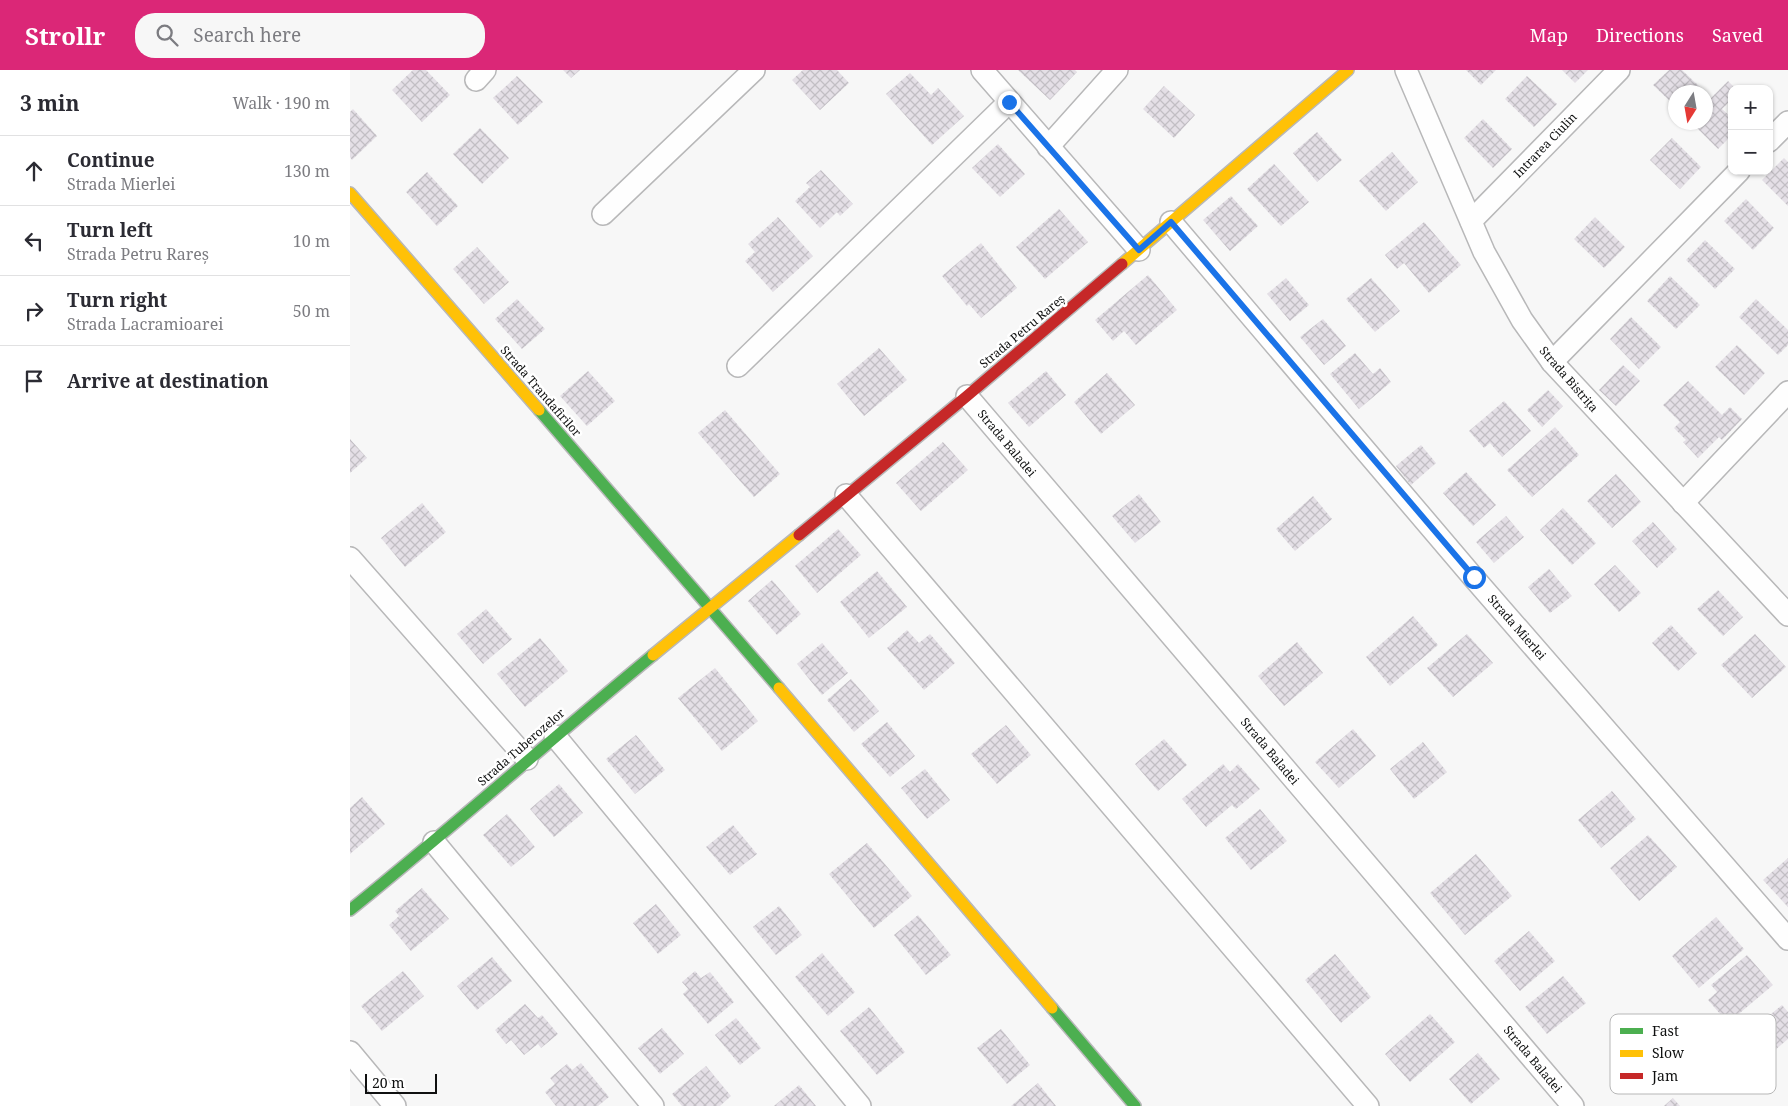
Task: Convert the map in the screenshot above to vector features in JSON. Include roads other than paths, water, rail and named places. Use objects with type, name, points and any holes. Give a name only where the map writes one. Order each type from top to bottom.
[{"type":"street","points":[[604,214],[754,70]]},
{"type":"street","points":[[982,70],[1139,250]]},
{"type":"street","points":[[1048,147],[1117,70]]},
{"type":"street","name":"Strada Petru Rareș","points":[[711,608],[967,396],[1348,70]]},
{"type":"street","name":"Strada Bistrița","points":[[1406,70],[1484,252],[1522,320],[1552,362],[1788,615]]},
{"type":"street","name":"Intrarea Ciulin","points":[[1471,221],[1619,70]]},
{"type":"street","points":[[738,366],[1009,102]]},
{"type":"street","points":[[1773,137],[1788,122]]},
{"type":"street","points":[[1552,362],[1736,175]]},
{"type":"street","name":"Strada Trandafirilor","points":[[350,193],[711,608],[1135,1106]]},
{"type":"street","name":"Strada Mierlei","points":[[1171,222],[1467,569],[1788,939]]},
{"type":"street","points":[[1683,503],[1788,392]]},
{"type":"street","name":"Strada Baladei","points":[[967,396],[1573,1106]]},
{"type":"street","points":[[846,495],[1368,1106]]},
{"type":"street","points":[[350,558],[527,759]]},
{"type":"street","name":"Strada Tuberozelor","points":[[352,905],[434,842],[527,759],[711,608]]},
{"type":"street","points":[[555,736],[860,1106]]},
{"type":"street","points":[[434,842],[653,1106]]},
{"type":"street","points":[[350,1052],[395,1106]]}]
